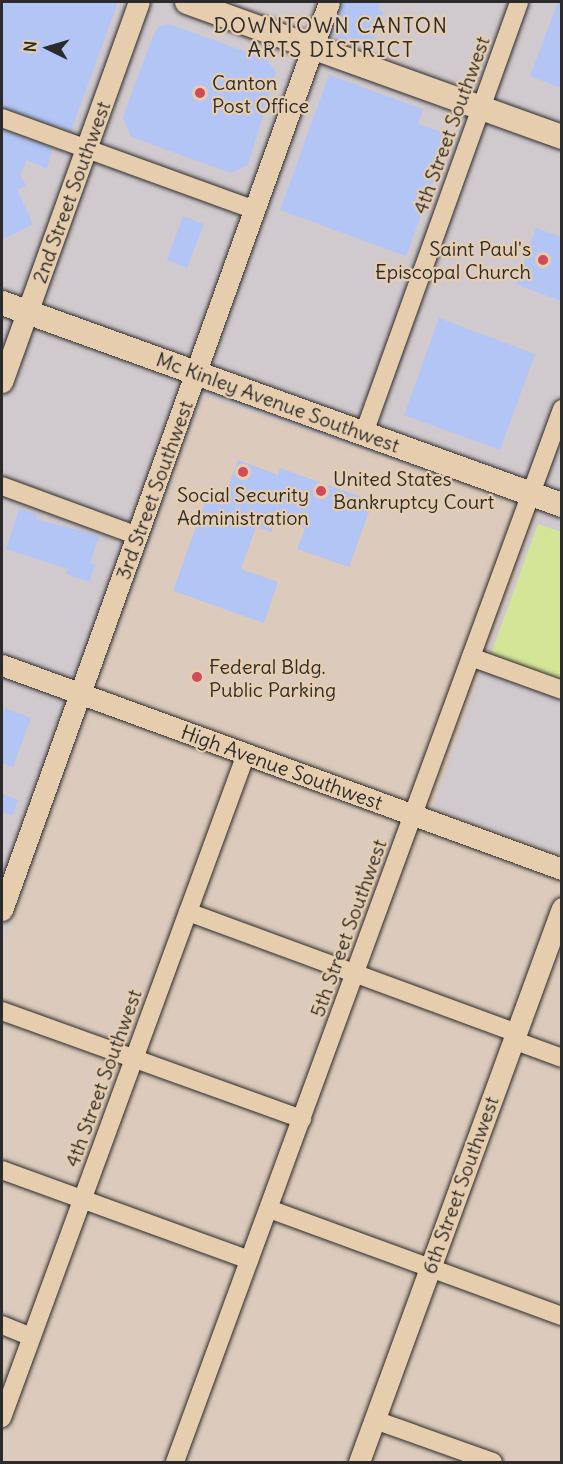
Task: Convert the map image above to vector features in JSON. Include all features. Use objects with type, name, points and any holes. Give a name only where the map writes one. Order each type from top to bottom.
[{"type":"main road","points":[[187,2],[561,137]]},
{"type":"main road","name":"Mc Kinley Avenue Southwest","points":[[2,303],[561,505]]},
{"type":"street","name":"2nd Street Southwest","points":[[2,382],[139,2]]},
{"type":"street","name":"3rd Street Southwest","points":[[2,910],[329,2]]},
{"type":"street","name":"4th Street Southwest","points":[[364,433],[519,2]]},
{"type":"street","points":[[2,118],[255,210]]},
{"type":"street","name":"5th Street Southwest","points":[[179,1461],[249,1260],[561,409]]},
{"type":"street","points":[[2,486],[138,536]]},
{"type":"street","points":[[471,657],[561,690]]},
{"type":"street","name":"High Avenue Southwest","points":[[2,665],[561,869]]},
{"type":"street","name":"4th Street Southwest","points":[[2,1418],[246,754]]},
{"type":"street","name":"6th Street Southwest","points":[[359,1462],[561,908]]},
{"type":"street","points":[[188,912],[356,973],[561,1058]]},
{"type":"street","points":[[2,1011],[302,1119]]},
{"type":"street","points":[[2,1170],[249,1260]]},
{"type":"street","points":[[268,1209],[561,1316]]},
{"type":"street","points":[[2,1326],[32,1336]]},
{"type":"street","points":[[375,1420],[493,1462]]},
{"type":"shaded area","points":[[2,2],[561,2],[561,854],[433,808],[539,508],[203,396],[2,945]]},
{"type":"green space","points":[[538,524],[561,532],[561,680],[491,654]]},
{"type":"building","points":[[2,2],[118,2],[71,131],[2,107]]},
{"type":"building","points":[[344,2],[381,2],[378,9],[384,12],[369,49],[331,35]]},
{"type":"building","points":[[558,2],[561,2],[561,88],[530,76]]},
{"type":"building","points":[[169,24],[266,59],[276,72],[248,165],[231,173],[131,137],[123,117],[153,36],[160,26]]},
{"type":"building","points":[[329,75],[423,109],[418,124],[450,135],[406,256],[280,210]]},
{"type":"building","points":[[2,130],[52,148],[47,169],[27,160],[20,175],[26,185],[17,190],[33,224],[2,240]]},
{"type":"building","points":[[183,216],[204,224],[187,268],[167,260]]},
{"type":"building","name":"Saint Paul's Episcopal Church","points":[[536,228],[561,237],[561,301],[516,284]]},
{"type":"building","points":[[439,318],[535,354],[500,450],[404,415]]},
{"type":"building","points":[[238,460],[278,475],[280,468],[373,501],[349,567],[297,549],[305,529],[277,518],[271,532],[256,527],[241,569],[278,582],[264,623],[173,591],[207,496],[223,502]]},
{"type":"building","points":[[19,509],[37,514],[36,519],[99,536],[90,563],[95,565],[89,582],[66,574],[68,569],[6,549]]},
{"type":"building","points":[[5,708],[31,718],[13,767],[2,763],[2,718]]},
{"type":"building","points":[[2,794],[18,800],[12,816],[2,812]]},
{"type":"place","name":"Canton Post Office","points":[[200,93]]},
{"type":"place","name":"Saint Paul's Episcopal Church","points":[[543,260]]},
{"type":"place","name":"Social Security Administration","points":[[243,472]]},
{"type":"place","name":"United States Bankruptcy Court","points":[[321,491]]},
{"type":"place","name":"Federal Bldg. Public Parking","points":[[197,677]]},
{"type":"district","name":"DOWNTOWN CANTON ARTS DISTRICT","points":[[331,38]]}]
